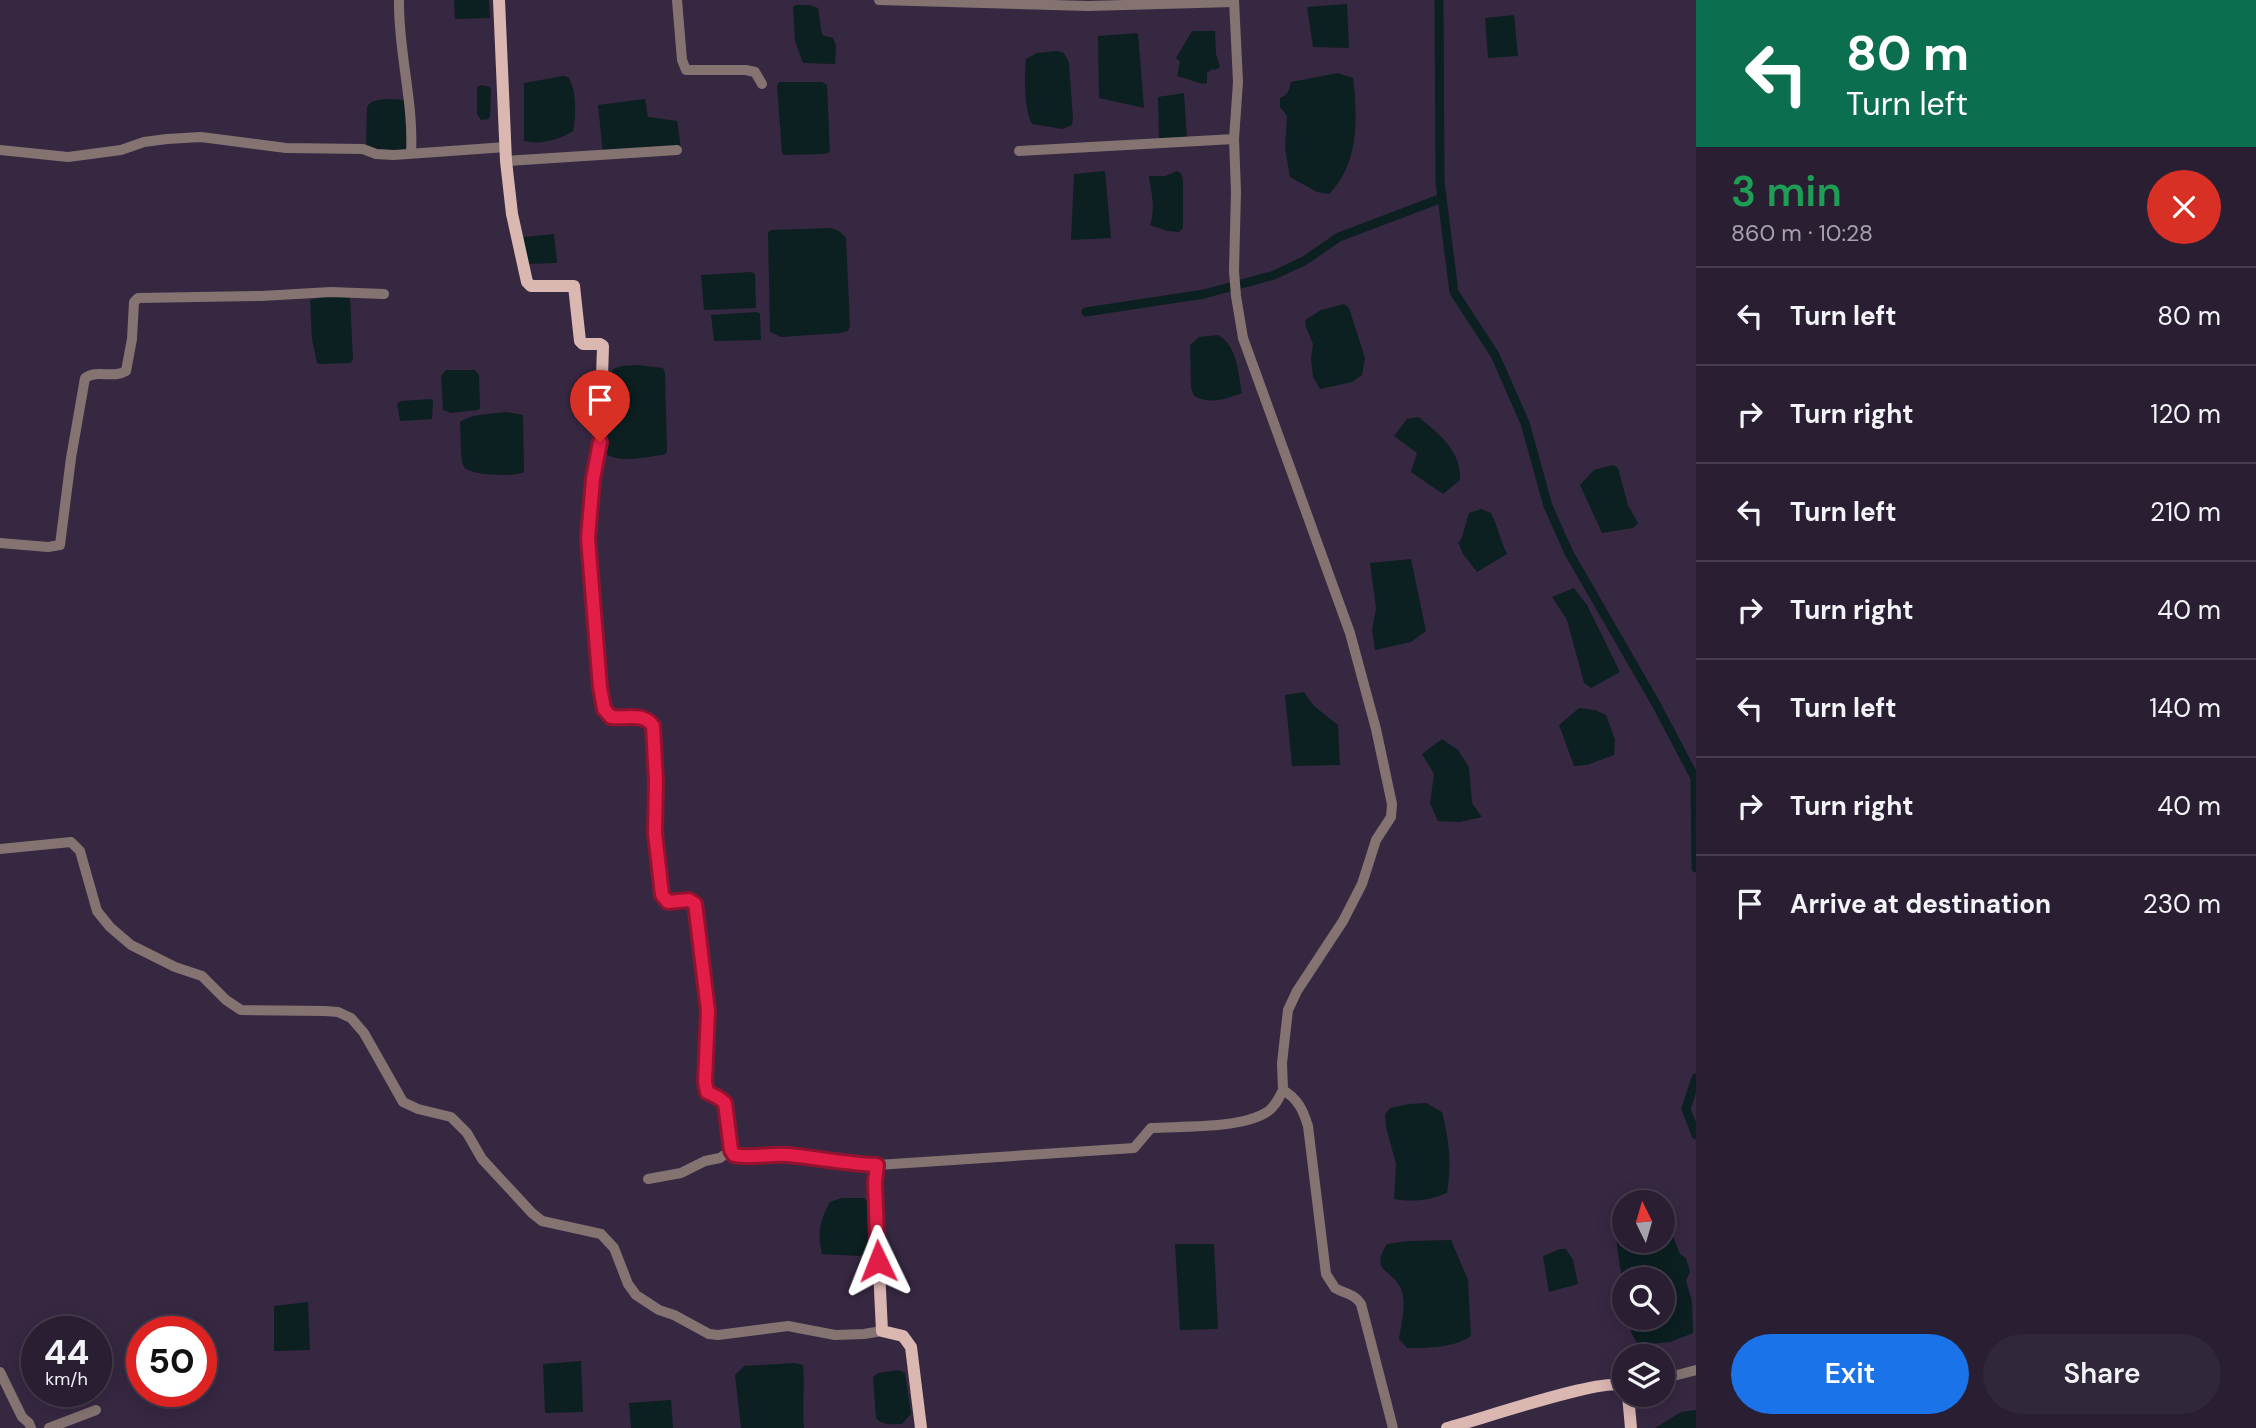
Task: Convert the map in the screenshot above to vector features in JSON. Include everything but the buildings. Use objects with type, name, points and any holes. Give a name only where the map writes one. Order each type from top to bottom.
[{"type":"main road","points":[[499,0],[506,154],[512,214],[527,282],[531,286],[574,286],[580,341],[583,344],[603,346],[600,442],[593,479],[588,538],[600,687],[604,709],[611,717],[640,717],[653,726],[655,833],[662,895],[668,902],[689,900],[695,904],[708,1011],[705,1082],[707,1092],[725,1103],[731,1150],[734,1155],[787,1155],[877,1165],[876,1207],[882,1331],[903,1336],[911,1346],[921,1428]]},
{"type":"main road","points":[[1447,1428],[1480,1417],[1612,1384]]},
{"type":"main road","points":[[1629,1407],[1631,1428]]},
{"type":"street","points":[[399,0],[404,70],[410,102],[411,153]]},
{"type":"street","points":[[677,0],[682,60],[686,69],[755,72],[762,84]]},
{"type":"street","points":[[877,1165],[1134,1148],[1151,1128],[1240,1123],[1267,1112],[1277,1103],[1283,1090],[1282,1063],[1288,1010],[1297,991],[1343,921],[1362,884],[1376,839],[1391,817],[1392,804],[1376,729],[1350,633],[1243,338],[1234,271],[1234,139],[1238,82],[1234,1],[1088,6],[879,0]]},
{"type":"street","points":[[0,150],[68,157],[121,150],[144,142],[201,137],[286,148],[361,148],[376,154],[394,155],[677,150]]},
{"type":"street","points":[[1019,151],[1234,139]]},
{"type":"street","points":[[0,543],[48,547],[60,545],[85,378],[90,374],[118,375],[126,371],[132,339],[134,302],[138,298],[331,292],[384,294]]},
{"type":"street","points":[[0,849],[71,842],[80,851],[97,911],[110,927],[131,945],[175,967],[202,976],[226,1000],[241,1010],[325,1011],[338,1012],[351,1018],[364,1033],[403,1102],[418,1109],[451,1116],[467,1133],[482,1159],[542,1221],[601,1234],[614,1248],[628,1284],[636,1295],[659,1310],[709,1334],[718,1335],[788,1326],[835,1335],[882,1331]]},
{"type":"street","points":[[1283,1090],[1293,1096],[1301,1106],[1308,1126],[1326,1274],[1335,1288],[1358,1298],[1361,1304],[1393,1428]]},
{"type":"street","points":[[648,1179],[681,1173],[705,1161],[720,1158],[731,1150]]},
{"type":"street","points":[[1675,1376],[1696,1370]]},
{"type":"street","points":[[0,1372],[22,1417],[31,1428]]},
{"type":"street","points":[[48,1428],[96,1410]]},
{"type":"shaded area","points":[[454,0],[489,0],[490,18],[455,19]]},
{"type":"shaded area","points":[[1347,4],[1349,48],[1313,47],[1307,7]]},
{"type":"shaded area","points":[[796,5],[818,8],[822,35],[833,38],[836,45],[835,64],[802,61],[795,40],[793,7]]},
{"type":"shaded area","points":[[1514,15],[1518,56],[1488,58],[1485,18]]},
{"type":"shaded area","points":[[1192,31],[1215,31],[1216,54],[1220,67],[1207,73],[1207,83],[1203,84],[1177,76],[1180,62],[1176,58]]},
{"type":"shaded area","points":[[1138,33],[1144,108],[1099,98],[1098,36]]},
{"type":"shaded area","points":[[1037,53],[1064,53],[1069,63],[1073,119],[1072,125],[1062,129],[1032,124],[1025,92],[1026,59]]},
{"type":"shaded area","points":[[1338,73],[1353,78],[1356,124],[1346,169],[1329,194],[1317,192],[1290,177],[1285,148],[1287,116],[1280,107],[1280,98],[1288,92],[1291,82]]},
{"type":"shaded area","points":[[568,77],[571,82],[574,96],[573,131],[549,141],[524,141],[524,83]]},
{"type":"shaded area","points":[[779,82],[822,82],[827,85],[830,152],[782,153],[777,86]]},
{"type":"shaded area","points":[[477,87],[490,87],[491,91],[489,119],[481,120],[477,114]]},
{"type":"shaded area","points":[[1184,93],[1187,138],[1159,139],[1158,97]]},
{"type":"shaded area","points":[[645,99],[648,117],[677,121],[681,148],[603,153],[598,105]]},
{"type":"shaded area","points":[[405,100],[409,146],[404,154],[366,147],[367,107],[374,101]]},
{"type":"shaded area","points":[[1105,171],[1111,238],[1071,240],[1074,174]]},
{"type":"shaded area","points":[[1177,171],[1181,173],[1183,181],[1183,228],[1179,232],[1150,225],[1153,207],[1149,176],[1165,176]]},
{"type":"shaded area","points":[[831,228],[846,238],[850,326],[848,331],[781,337],[770,332],[768,232]]},
{"type":"shaded area","points":[[554,234],[557,263],[525,264],[524,237]]},
{"type":"shaded area","points":[[755,274],[756,308],[704,310],[701,275]]},
{"type":"shaded area","points":[[333,295],[350,297],[353,360],[350,363],[320,364],[317,363],[312,339],[310,300]]},
{"type":"shaded area","points":[[1344,304],[1349,308],[1365,358],[1362,375],[1352,382],[1320,389],[1313,377],[1313,344],[1305,320],[1321,310]]},
{"type":"shaded area","points":[[760,314],[761,340],[714,341],[711,315]]},
{"type":"shaded area","points":[[1218,335],[1230,346],[1233,353],[1242,393],[1212,401],[1200,399],[1194,396],[1191,388],[1190,345],[1199,337]]},
{"type":"shaded area","points":[[637,365],[663,368],[665,373],[667,453],[640,458],[618,458],[604,453],[607,379],[615,368]]},
{"type":"shaded area","points":[[446,370],[475,370],[479,375],[478,410],[451,413],[443,410],[441,376]]},
{"type":"shaded area","points":[[431,399],[432,419],[400,421],[397,404],[401,401]]},
{"type":"shaded area","points":[[506,412],[523,415],[524,472],[493,475],[468,470],[462,459],[460,422],[476,415]]},
{"type":"shaded area","points":[[1418,417],[1448,444],[1460,470],[1460,480],[1443,494],[1411,472],[1417,453],[1394,436],[1407,419]]},
{"type":"shaded area","points":[[1613,465],[1618,468],[1628,505],[1638,523],[1633,528],[1602,533],[1580,485],[1594,470]]},
{"type":"shaded area","points":[[1481,509],[1491,513],[1507,554],[1477,572],[1463,554],[1458,542],[1469,513]]},
{"type":"shaded area","points":[[1411,559],[1426,631],[1411,642],[1375,650],[1372,630],[1376,608],[1370,563]]},
{"type":"shaded area","points":[[1574,588],[1587,605],[1620,672],[1591,688],[1584,683],[1567,620],[1552,597]]},
{"type":"shaded area","points":[[1304,692],[1314,706],[1338,725],[1340,765],[1292,766],[1285,695]]},
{"type":"shaded area","points":[[1579,708],[1606,715],[1615,740],[1614,755],[1587,765],[1574,766],[1559,725]]},
{"type":"shaded area","points":[[1442,739],[1458,750],[1469,767],[1472,803],[1482,817],[1460,822],[1438,821],[1430,803],[1434,774],[1422,754]]},
{"type":"shaded area","points":[[1426,1103],[1442,1112],[1448,1142],[1447,1193],[1421,1200],[1394,1199],[1396,1164],[1385,1115],[1390,1108]]},
{"type":"shaded area","points":[[842,1198],[864,1198],[867,1201],[868,1246],[867,1251],[860,1256],[822,1254],[820,1227],[824,1215],[830,1202]]},
{"type":"shaded area","points":[[1451,1240],[1468,1280],[1471,1336],[1449,1345],[1407,1348],[1399,1339],[1403,1295],[1397,1282],[1381,1265],[1382,1253],[1387,1244]]},
{"type":"shaded area","points":[[1675,1242],[1680,1254],[1686,1258],[1690,1272],[1686,1281],[1692,1301],[1693,1333],[1670,1342],[1637,1344],[1631,1330],[1675,1330],[1675,1267],[1620,1267],[1618,1253],[1675,1253]]},
{"type":"shaded area","points":[[1175,1244],[1214,1244],[1218,1329],[1180,1330]]},
{"type":"shaded area","points":[[1566,1249],[1573,1260],[1578,1284],[1549,1292],[1543,1256]]},
{"type":"shaded area","points":[[308,1302],[310,1350],[274,1351],[274,1306]]},
{"type":"shaded area","points":[[581,1361],[583,1412],[545,1413],[543,1364]]},
{"type":"shaded area","points":[[794,1363],[803,1365],[804,1428],[741,1428],[735,1375],[744,1366]]},
{"type":"shaded area","points":[[898,1370],[905,1373],[911,1414],[902,1424],[885,1423],[876,1418],[873,1377],[878,1373]]},
{"type":"shaded area","points":[[671,1400],[673,1428],[631,1428],[629,1403]]},
{"type":"shaded area","points":[[1696,1410],[1696,1428],[1655,1428],[1681,1412]]},
{"type":"waterway","points":[[1439,0],[1440,182],[1454,292],[1495,355],[1525,423],[1548,506],[1569,553],[1656,704],[1695,778],[1696,868]]},
{"type":"waterway","points":[[1086,312],[1204,294],[1274,275],[1304,261],[1339,237],[1442,198]]},
{"type":"waterway","points":[[1696,1078],[1686,1109],[1696,1135]]},
{"type":"route","points":[[600,442],[593,479],[588,538],[600,687],[604,709],[611,717],[640,717],[653,726],[655,833],[662,895],[668,902],[689,900],[695,904],[708,1011],[705,1082],[707,1092],[725,1103],[731,1150],[734,1155],[787,1155],[877,1165],[875,1182],[878,1261]]}]
